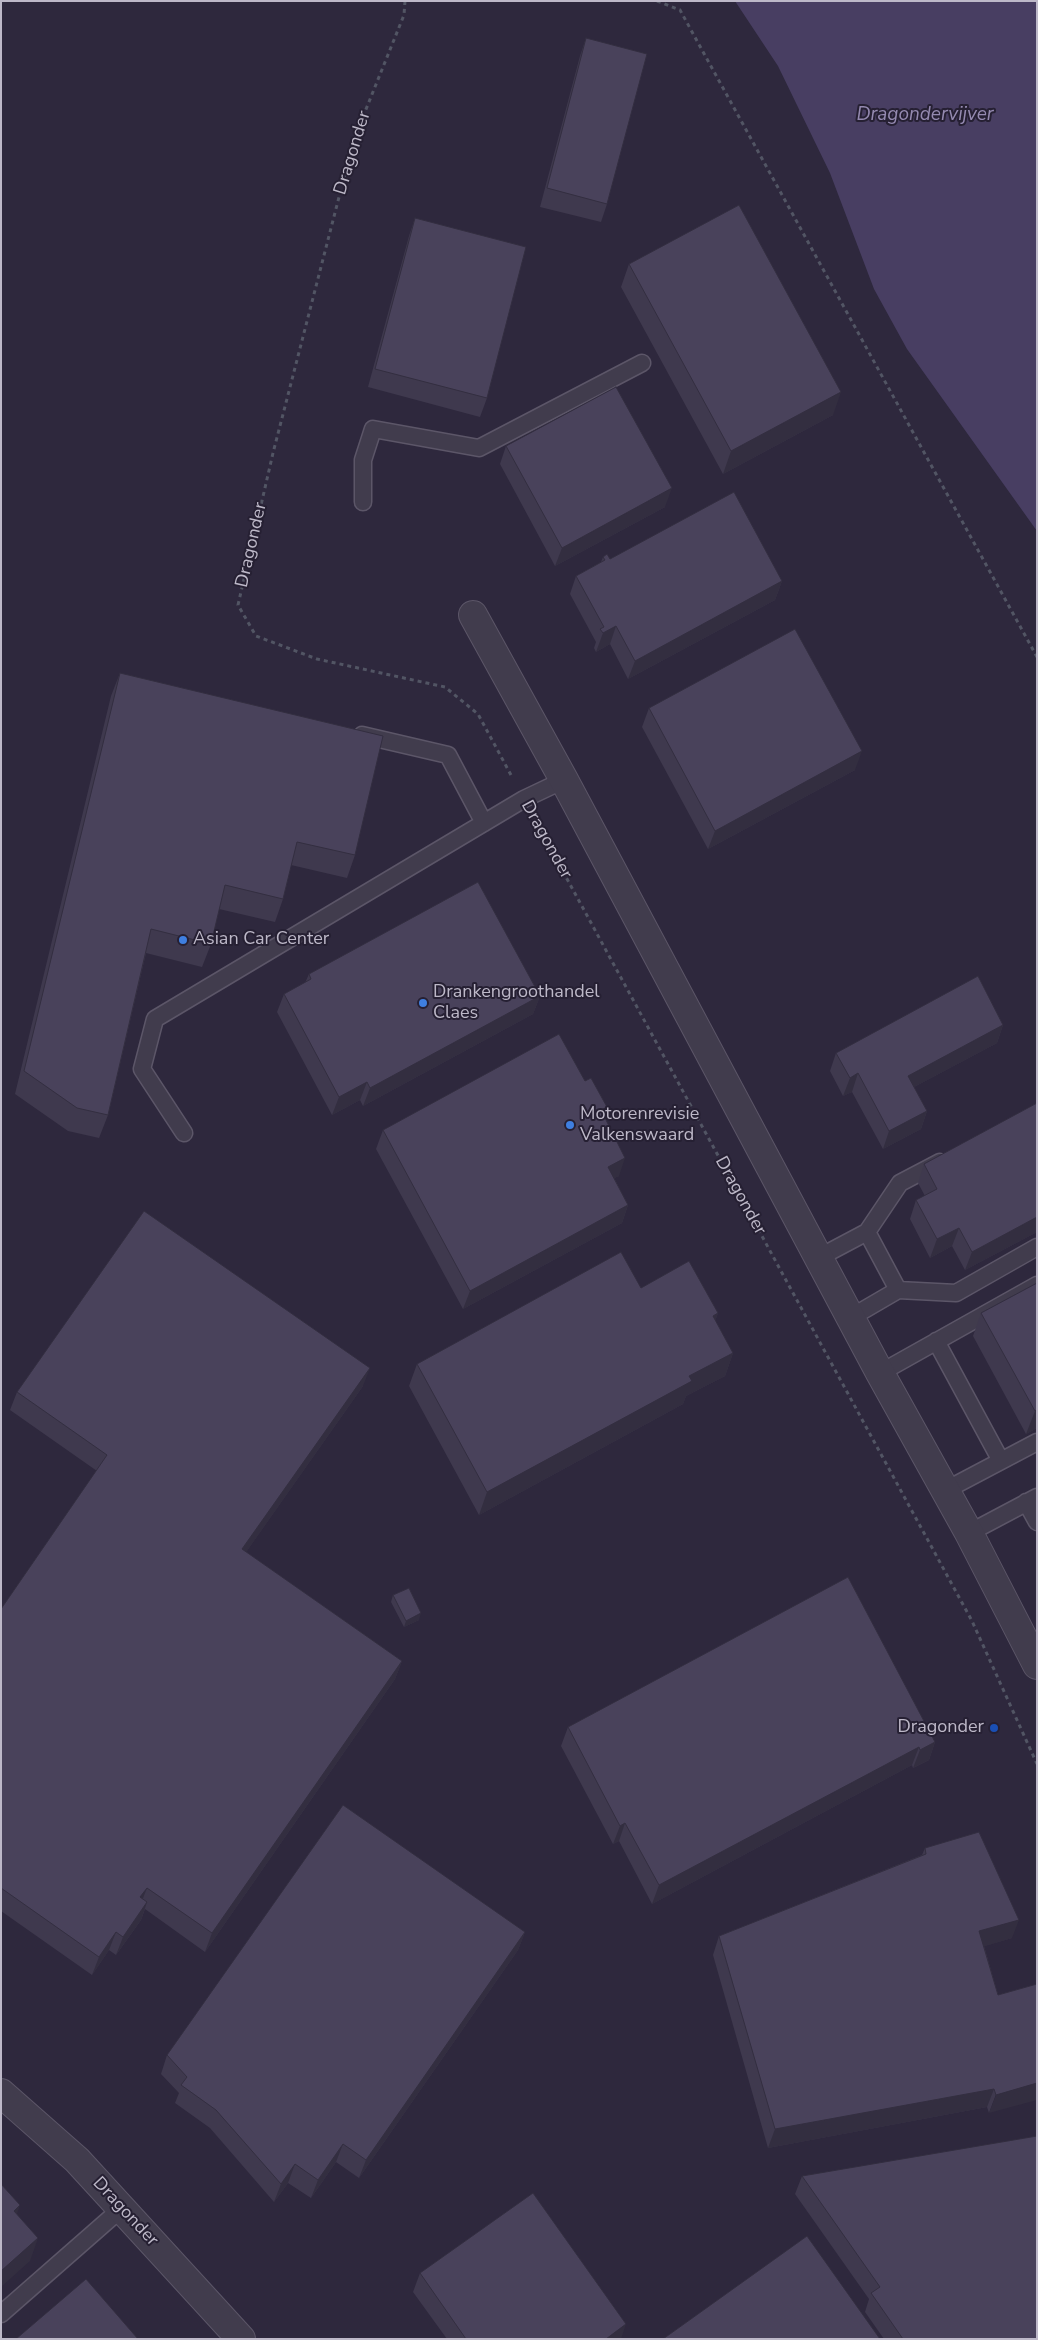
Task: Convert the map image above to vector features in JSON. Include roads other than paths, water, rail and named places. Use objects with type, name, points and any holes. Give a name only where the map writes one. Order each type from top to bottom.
[{"type":"street","points":[[473,615],[564,780],[850,1318],[946,1490],[1036,1663]]},
{"type":"street","name":"Dragonder","points":[[1,2093],[77,2160],[241,2339]]},
{"type":"lane","points":[[364,502],[363,460],[373,429],[479,448],[642,363]]},
{"type":"lane","points":[[342,730],[448,755],[484,823]]},
{"type":"lane","points":[[184,1133],[142,1069],[155,1019],[524,799],[564,780]]},
{"type":"lane","points":[[818,1258],[866,1232],[900,1183],[951,1156]]},
{"type":"lane","points":[[866,1232],[898,1290]]},
{"type":"lane","points":[[850,1318],[898,1290],[956,1293],[1037,1247]]},
{"type":"lane","points":[[880,1373],[1037,1285]]},
{"type":"lane","points":[[936,1341],[1001,1461]]},
{"type":"lane","points":[[946,1490],[1037,1442]]},
{"type":"lane","points":[[969,1533],[1031,1500],[1037,1522]]},
{"type":"lane","points":[[1,2314],[122,2208]]},
{"type":"water","name":"Dragondervijver","points":[[735,1],[1037,1],[1037,531],[907,349],[874,289],[830,173],[778,66]]},
{"type":"place","name":"Asian Car Center","points":[[183,940]]},
{"type":"place","name":"Drankengroothandel Claes","points":[[423,1003]]},
{"type":"place","name":"Motorenrevisie Valkenswaard","points":[[570,1125]]},
{"type":"place","name":"Dragonder","points":[[994,1728]]}]
